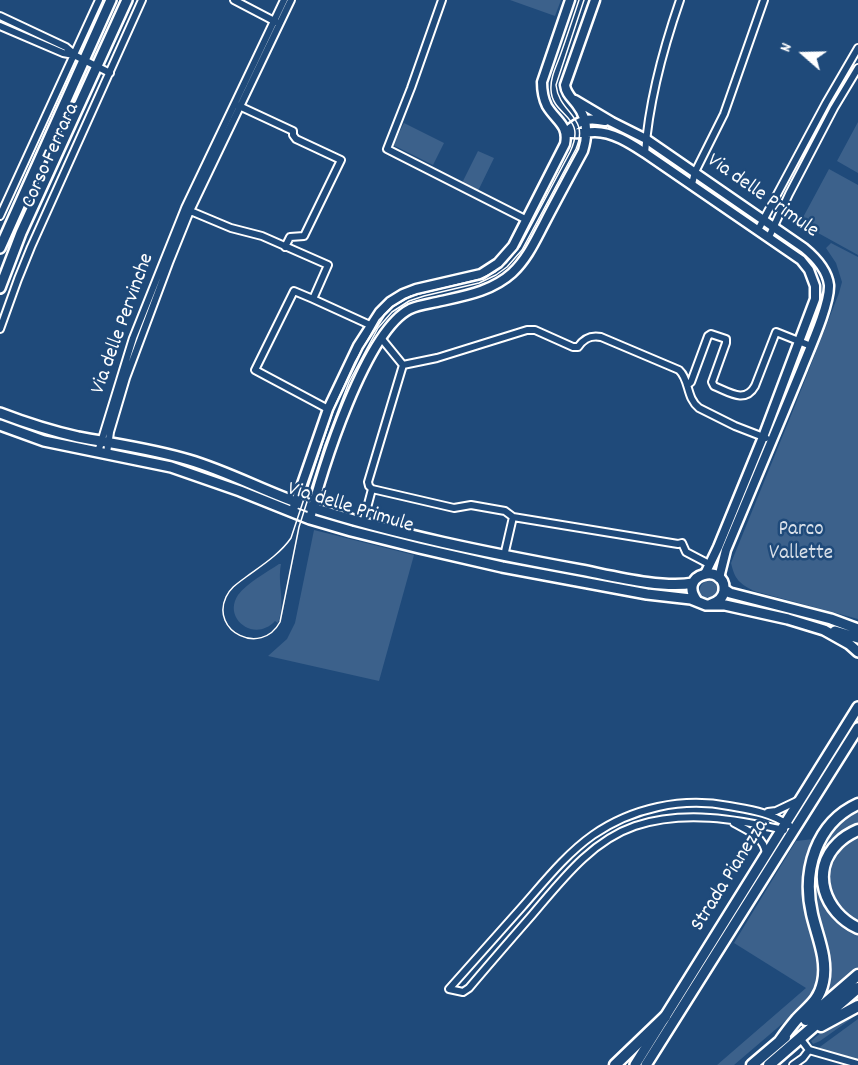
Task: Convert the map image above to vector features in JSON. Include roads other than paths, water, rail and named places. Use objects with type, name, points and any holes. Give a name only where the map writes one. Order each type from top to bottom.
[{"type":"main road","name":"Corso Ferrara","points":[[0,246],[111,0]]},
{"type":"main road","name":"Corso Ferrara","points":[[0,288],[21,233],[127,0]]},
{"type":"main road","name":"Via delle Primule","points":[[0,413],[42,428],[152,450],[189,460],[312,508],[363,523],[504,556],[659,583],[679,585],[693,583]]},
{"type":"main road","name":"Via delle Primule","points":[[0,425],[44,441],[171,467],[310,519],[360,534],[502,567],[697,601]]},
{"type":"main road","points":[[502,567],[504,556]]},
{"type":"main road","points":[[711,604],[720,600],[724,589],[722,581],[714,574],[705,574],[693,583],[692,591],[697,601],[701,603],[711,604],[725,605],[788,619],[824,630],[849,644],[858,652]]},
{"type":"main road","points":[[724,589],[730,593],[855,626]]},
{"type":"main road","points":[[824,630],[837,631],[858,638]]},
{"type":"main road","name":"Strada Pianezza","points":[[664,1017],[858,707]]},
{"type":"main road","name":"Strada Pianezza","points":[[646,1065],[858,728]]},
{"type":"main road","points":[[780,1041],[796,1020],[811,1007],[823,981],[824,962],[809,897],[809,871],[814,852],[823,834],[834,820],[858,804]]},
{"type":"main road","points":[[858,830],[838,842],[830,852],[823,872],[823,883],[825,893],[835,911],[858,928]]},
{"type":"main road","points":[[752,1065],[858,975]]},
{"type":"main road","points":[[769,1065],[858,988]]},
{"type":"main road","points":[[800,1038],[858,1006]]},
{"type":"main road","points":[[635,1065],[651,1034],[664,1017]]},
{"type":"main road","points":[[651,1034],[657,1037],[659,1044]]},
{"type":"main road","points":[[615,1065],[651,1034]]},
{"type":"street","name":"Corso Ferrara","points":[[0,216],[99,0]]},
{"type":"street","name":"Corso Ferrara","points":[[0,329],[31,247],[142,0]]},
{"type":"street","points":[[234,0],[277,22]]},
{"type":"street","name":"Via delle Pervinche","points":[[277,22],[284,0]]},
{"type":"street","name":"Via delle Pervinche","points":[[103,453],[104,441],[187,210],[277,22],[290,0]]},
{"type":"street","points":[[442,0],[387,149],[527,220]]},
{"type":"street","points":[[292,512],[328,409],[346,369],[370,325],[380,312],[403,294],[474,276],[490,269],[507,255],[527,220],[565,148],[567,138],[565,128],[546,103],[542,82],[570,0]]},
{"type":"street","points":[[310,519],[315,495],[359,378],[392,323],[410,309],[420,305],[486,290],[496,285],[510,275],[524,260],[533,244],[586,142],[585,119],[566,91],[565,85],[595,0]]},
{"type":"street","points":[[645,153],[656,82],[680,0]]},
{"type":"street","points":[[692,184],[695,171],[724,114],[764,0]]},
{"type":"street","points":[[0,16],[66,47],[74,55]]},
{"type":"street","points":[[0,26],[63,53],[84,59],[110,73]]},
{"type":"street","points":[[758,230],[826,103],[858,49]]},
{"type":"street","points":[[769,237],[806,160],[858,69]]},
{"type":"street","name":"Via delle Primule","points":[[570,97],[646,139],[775,227],[816,258],[829,284],[828,301],[726,550],[719,578]]},
{"type":"street","points":[[826,103],[834,108]]},
{"type":"street","points":[[237,105],[293,131],[296,139],[341,160],[304,236],[290,237],[285,247]]},
{"type":"street","name":"Via delle Primule","points":[[585,119],[596,118],[612,122]]},
{"type":"street","points":[[566,132],[577,122],[585,119]]},
{"type":"street","name":"Via delle Primule","points":[[566,132],[608,134],[645,153],[801,260],[809,270],[815,286],[815,299],[800,342],[705,574]]},
{"type":"street","points":[[798,156],[806,160]]},
{"type":"street","points":[[187,210],[231,228],[262,236],[328,265],[313,299]]},
{"type":"street","points":[[328,409],[255,370],[294,291],[370,325]]},
{"type":"street","points":[[381,338],[403,365],[437,358],[526,330],[535,330],[573,347],[578,347],[588,337],[601,337],[679,370],[683,374],[694,405],[772,441]]},
{"type":"street","points":[[687,385],[691,382],[708,336],[711,334],[726,339],[712,382],[714,386],[741,396],[752,392],[776,332],[811,346]]},
{"type":"street","name":"Via delle Primule","points":[[403,365],[368,482],[372,489],[454,508],[471,505],[505,511],[513,517],[682,543],[686,552],[709,564]]},
{"type":"street","name":"Via delle Primule","points":[[363,523],[372,489]]},
{"type":"street","points":[[504,556],[513,517]]},
{"type":"street","points":[[783,826],[703,817],[670,819],[635,826],[605,841],[575,867],[469,988],[463,992],[449,989],[562,862],[606,827],[636,813],[668,805],[705,803],[765,813],[776,811],[799,800]]},
{"type":"street","points":[[765,813],[793,831]]},
{"type":"street","points":[[730,821],[758,838],[765,845],[766,854]]},
{"type":"street","points":[[800,1038],[809,1050],[858,1064]]},
{"type":"street","points":[[793,1065],[809,1050]]},
{"type":"tram line","points":[[579,0],[551,85],[553,99],[568,117],[575,130],[574,140],[570,152],[520,246],[495,272],[480,279],[411,296],[392,307],[379,320],[355,362],[334,408],[291,538],[276,554],[234,586],[226,597],[223,609],[225,620],[231,629],[240,635],[261,638],[272,632],[280,622],[299,527],[325,445],[349,382],[378,328],[392,312],[409,301],[479,283],[496,275],[507,267],[522,250],[576,149],[579,138],[577,122],[562,103],[556,85],[584,0]]},
{"type":"park label","name":"Parco Vallette","points":[[801,543]]}]
